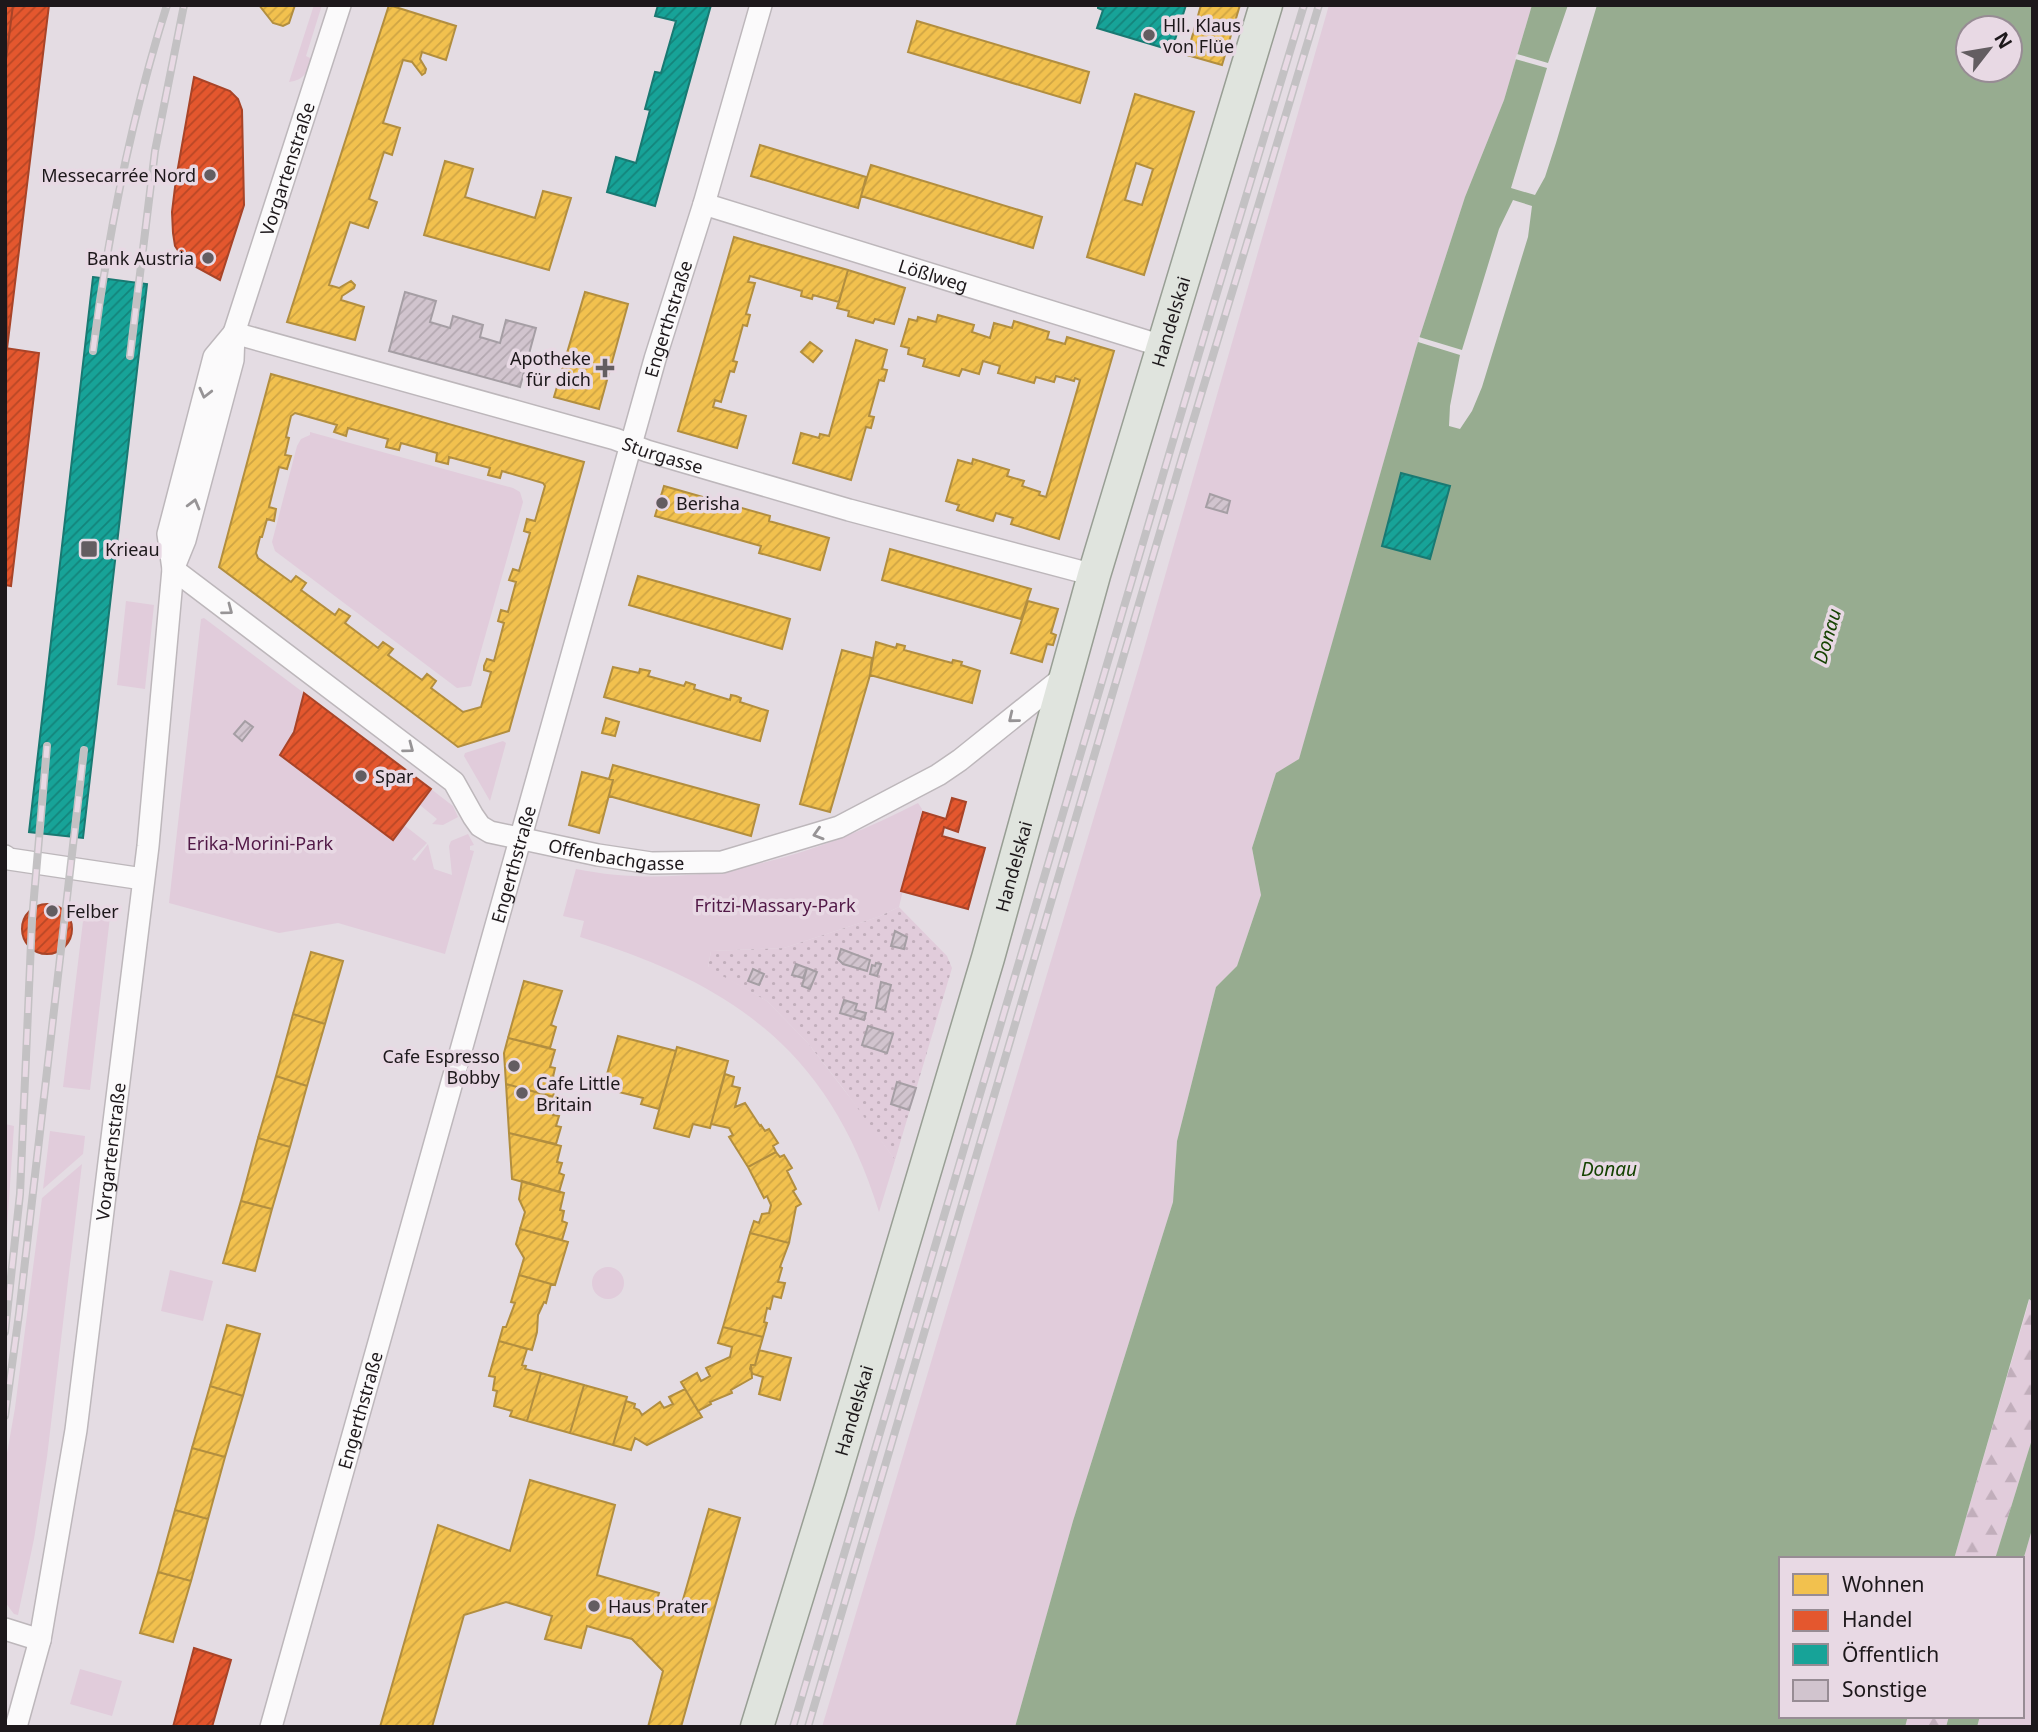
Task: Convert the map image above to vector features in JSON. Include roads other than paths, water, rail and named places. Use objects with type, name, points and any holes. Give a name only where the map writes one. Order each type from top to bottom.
[{"type":"main road","name":"Handelskai","points":[[757,1727],[988,958],[1094,575],[1266,5]]},
{"type":"street","name":"Vorgartenstraße","points":[[16,1727],[40,1640],[76,1430],[144,879],[173,569],[168,534],[214,357],[234,333],[340,5]]},
{"type":"street","name":"Engerthstraße","points":[[271,1727],[655,359],[704,204],[761,5]]},
{"type":"street","name":"Lößlweg","points":[[704,204],[1162,346]]},
{"type":"street","name":"Sturgasse","points":[[234,333],[631,444],[849,510],[1094,575]]},
{"type":"street","name":"Offenbachgasse","points":[[173,569],[454,782],[480,826],[490,832],[556,847],[651,863],[722,862],[839,827],[960,760],[1066,675]]},
{"type":"street","points":[[5,856],[9,859],[144,879]]},
{"type":"street","points":[[5,1629],[40,1640]]},
{"type":"water","name":"Donau","points":[[1532,5],[2033,5],[2033,1302],[2029,1299],[1955,1557],[1779,1557],[1779,1718],[1907,1718],[1905,1727],[1015,1727],[1073,1521],[1173,1202],[1177,1141],[1216,987],[1237,966],[1261,895],[1252,848],[1276,773],[1299,759],[1416,348],[1465,197],[1504,100]]},
{"type":"water","points":[[2033,1436],[2033,1526],[2024,1557],[1996,1557]]},
{"type":"water","points":[[1948,1718],[1979,1718],[1977,1727],[1946,1727]]},
{"type":"railway","points":[[93,351],[122,176],[142,91],[167,5]]},
{"type":"railway","points":[[130,356],[155,151],[184,5]]},
{"type":"railway","points":[[793,1727],[1304,5]]},
{"type":"railway","points":[[808,1727],[1181,461],[1319,5]]},
{"type":"railway","points":[[5,1332],[20,1194],[32,920],[47,746]]},
{"type":"railway","points":[[5,1416],[84,750]]},
{"type":"place","name":"Hll. Klaus von Flüe","points":[[1149,35]]},
{"type":"place","name":"Messecarrée Nord","points":[[210,175]]},
{"type":"place","name":"Bank Austria","points":[[208,258]]},
{"type":"place","name":"Apotheke für dich","points":[[605,368]]},
{"type":"place","name":"Berisha","points":[[662,503]]},
{"type":"place","name":"Krieau","points":[[89,549]]},
{"type":"place","name":"Spar","points":[[361,776]]},
{"type":"place","name":"Felber","points":[[52,911]]},
{"type":"place","name":"Cafe Espresso Bobby","points":[[514,1066]]},
{"type":"place","name":"Cafe Little Britain","points":[[522,1093]]},
{"type":"place","name":"Haus Prater","points":[[594,1606]]},
{"type":"park label","name":"Erika-Morini-Park","points":[[260,843]]},
{"type":"park label","name":"Fritzi-Massary-Park","points":[[775,905]]}]
